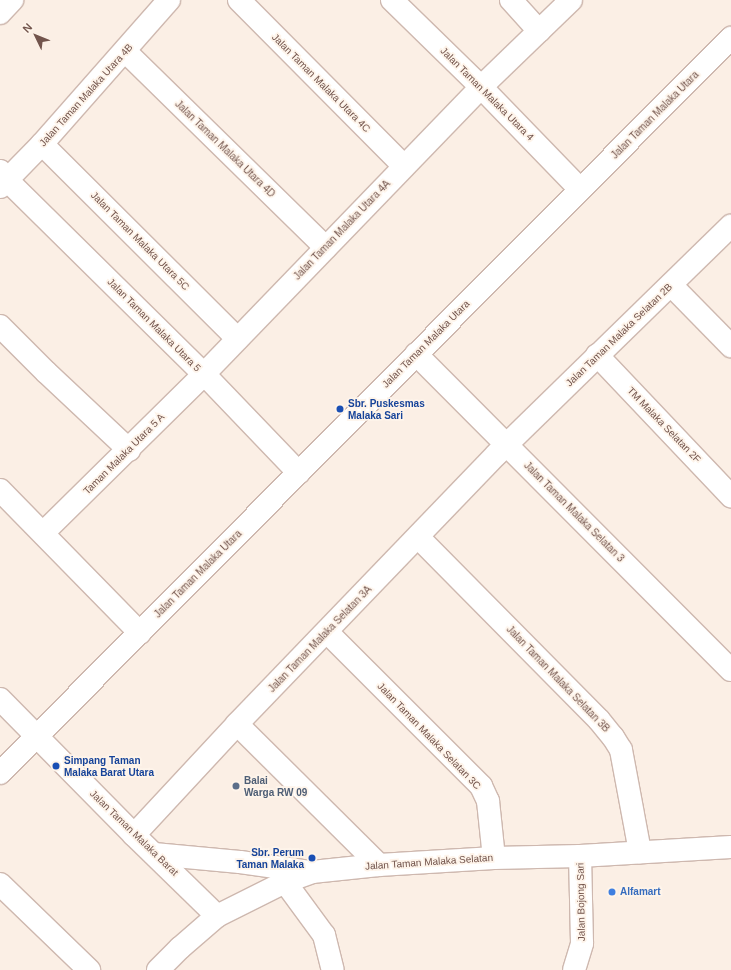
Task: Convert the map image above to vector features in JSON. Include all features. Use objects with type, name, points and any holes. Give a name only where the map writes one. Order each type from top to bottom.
[{"type":"street","points":[[0,13],[12,0]]},
{"type":"street","name":"Jalan Taman Malaka Utara 4B","points":[[2,179],[42,144],[169,0]]},
{"type":"street","name":"Jalan Taman Malaka Utara 4C","points":[[239,0],[404,166]]},
{"type":"street","name":"Jalan Taman Malaka Utara 4","points":[[392,0],[580,189]]},
{"type":"street","points":[[511,0],[539,31]]},
{"type":"street","name":"Jalan Taman Malaka Utara 4A","points":[[204,374],[480,87],[571,0]]},
{"type":"street","name":"Jalan Taman Malaka Utara","points":[[0,773],[731,38]]},
{"type":"street","name":"Jalan Taman Malaka Utara 4D","points":[[125,51],[326,248]]},
{"type":"street","name":"Jalan Taman Malaka Utara 5C","points":[[42,144],[238,339]]},
{"type":"street","name":"Jalan Taman Malaka Utara 5","points":[[2,179],[204,374],[299,472]]},
{"type":"street","name":"Jalan Taman Malaka Selatan 2B","points":[[507,444],[731,226]]},
{"type":"street","points":[[671,285],[731,346]]},
{"type":"street","points":[[0,326],[46,372],[129,450]]},
{"type":"street","name":"Jalan Taman Malaka Selatan 3","points":[[416,354],[731,670]]},
{"type":"street","name":"TM Malaka Selatan 2F","points":[[597,355],[731,496]]},
{"type":"street","name":"Taman Malaka Utara 5 A","points":[[43,533],[129,450],[204,374]]},
{"type":"street","name":"Jalan Taman Malaka Selatan 3A","points":[[134,836],[237,724],[507,444]]},
{"type":"street","points":[[0,490],[140,632]]},
{"type":"street","name":"Jalan Taman Malaka Selatan 3B","points":[[418,537],[599,720],[613,737],[621,750],[640,852]]},
{"type":"street","name":"Jalan Taman Malaka Selatan 3C","points":[[327,632],[481,786],[488,801],[494,858]]},
{"type":"street","name":"Jalan Taman Malaka Barat","points":[[0,699],[134,836],[217,916]]},
{"type":"street","points":[[237,724],[379,865]]},
{"type":"street","name":"Jalan Taman Malaka Selatan","points":[[158,970],[180,948],[217,916],[285,882],[312,872],[379,865],[494,858],[580,856],[731,847]]},
{"type":"street","points":[[154,854],[240,862],[312,872]]},
{"type":"street","name":"Jalan Bojong Sari","points":[[574,970],[582,943],[580,856]]},
{"type":"street","points":[[285,882],[324,935],[333,969]]},
{"type":"street","points":[[0,884],[89,970]]},
{"type":"place","name":"Sbr. Puskesmas Malaka Sari","points":[[340,409]]},
{"type":"place","name":"Simpang Taman Malaka Barat Utara","points":[[56,766]]},
{"type":"place","name":"Balai Warga RW 09","points":[[236,786]]},
{"type":"place","name":"Sbr. Perum Taman Malaka","points":[[312,858]]},
{"type":"place","name":"Alfamart","points":[[612,892]]}]
